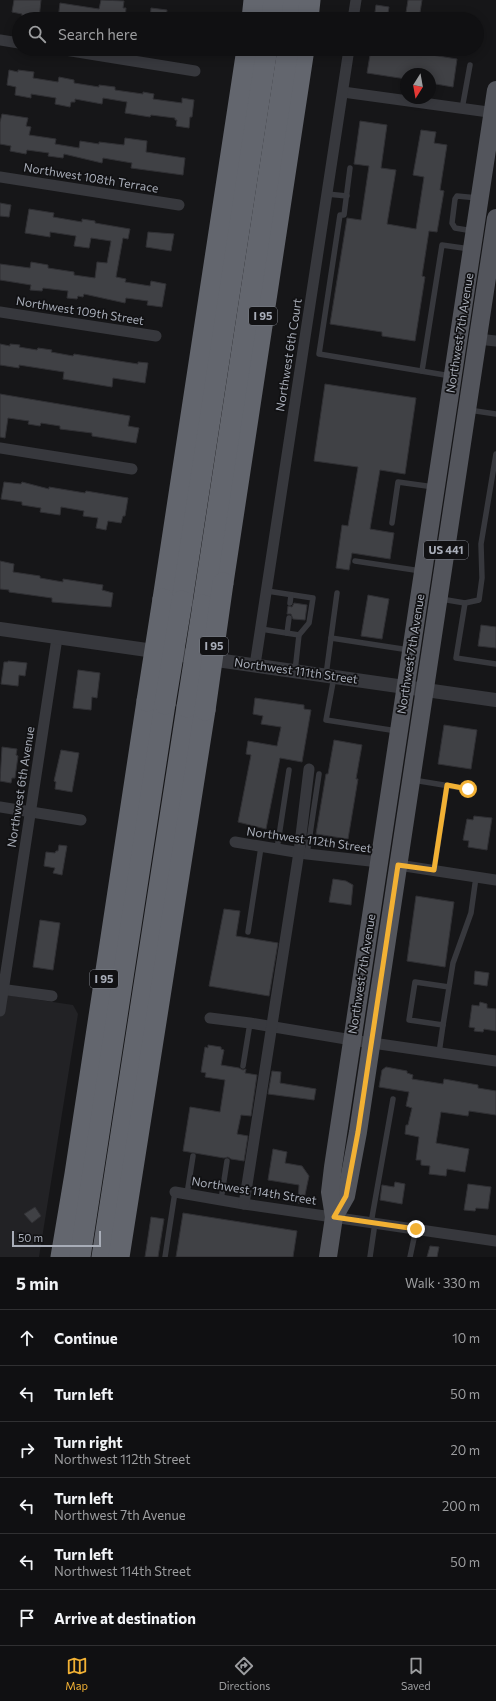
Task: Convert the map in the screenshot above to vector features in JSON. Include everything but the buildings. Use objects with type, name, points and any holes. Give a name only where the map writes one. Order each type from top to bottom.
[{"type":"highway","points":[[241,0],[241,12]]},
{"type":"highway","points":[[253,12],[254,0]]},
{"type":"highway","points":[[273,12],[274,0]]},
{"type":"highway","points":[[293,12],[294,0]]},
{"type":"highway","points":[[309,12],[310,0]]},
{"type":"highway","points":[[238,113],[240,56]]},
{"type":"highway","name":"I 95","points":[[61,1257],[156,702],[172,600],[246,56]]},
{"type":"highway","points":[[172,600],[266,56]]},
{"type":"highway","points":[[102,1257],[196,709],[203,605],[287,56]]},
{"type":"highway","name":"I 95","points":[[119,1257],[196,709],[223,583],[303,56]]},
{"type":"highway","points":[[80,1257],[156,702]]},
{"type":"main road","name":"Northwest 7th Avenue","points":[[328,1257],[334,1217],[330,1192],[332,1173],[494,112],[496,90]]},
{"type":"main road","name":"Northwest 7th Avenue","points":[[334,1217],[346,1196],[358,1132],[496,218]]},
{"type":"main road","points":[[472,249],[476,282],[471,318],[478,338]]},
{"type":"main road","points":[[453,376],[461,402],[457,431],[459,467]]},
{"type":"main road","points":[[379,862],[387,884],[380,921],[385,948]]},
{"type":"street","points":[[354,12],[356,0]]},
{"type":"street","points":[[0,40],[12,42]]},
{"type":"street","points":[[102,56],[195,71]]},
{"type":"street","name":"Northwest 6th Court","points":[[256,665],[348,56]]},
{"type":"street","points":[[343,92],[462,109],[494,112]]},
{"type":"street","name":"Northwest 108th Terrace","points":[[0,177],[178,205]]},
{"type":"street","name":"Northwest 109th Street","points":[[0,312],[156,336]]},
{"type":"street","points":[[478,338],[496,341]]},
{"type":"street","points":[[0,448],[132,469]]},
{"type":"street","name":"Northwest 111th Street","points":[[0,629],[496,700]]},
{"type":"street","name":"Northwest 6th Avenue","points":[[0,1010],[1,989],[57,638]]},
{"type":"street","points":[[244,1204],[272,1026],[303,853],[314,771]]},
{"type":"street","points":[[0,807],[81,820]]},
{"type":"street","name":"Northwest 112th Street","points":[[235,842],[303,853],[379,862]]},
{"type":"street","points":[[398,865],[496,880]]},
{"type":"street","points":[[1,989],[52,996]]},
{"type":"street","points":[[210,1018],[250,1022],[352,1040],[496,1061]]},
{"type":"street","name":"Northwest 114th Street","points":[[175,1192],[244,1204],[496,1241]]},
{"type":"lane","points":[[462,109],[470,65]]},
{"type":"lane","points":[[350,168],[344,215],[340,215],[319,354],[453,376]]},
{"type":"lane","points":[[327,194],[346,196]]},
{"type":"lane","points":[[475,231],[455,228],[452,225],[455,199],[459,195],[480,199]]},
{"type":"lane","points":[[422,371],[442,245],[472,249]]},
{"type":"lane","points":[[468,410],[496,414]]},
{"type":"lane","points":[[439,599],[465,603],[479,600],[482,578],[481,544],[496,454]]},
{"type":"lane","points":[[392,523],[398,482],[436,487]]},
{"type":"lane","points":[[355,562],[424,572]]},
{"type":"lane","points":[[267,591],[313,598],[309,623],[299,635],[295,671]]},
{"type":"lane","points":[[337,593],[331,638],[330,676],[326,720],[399,731]]},
{"type":"lane","points":[[290,603],[291,595]]},
{"type":"lane","points":[[465,603],[456,658],[496,664]]},
{"type":"lane","points":[[287,633],[288,618]]},
{"type":"lane","points":[[261,629],[299,635]]},
{"type":"lane","points":[[331,638],[411,650]]},
{"type":"lane","points":[[277,849],[289,770]]},
{"type":"lane","points":[[411,779],[468,789]]},
{"type":"lane","points":[[434,870],[447,785]]},
{"type":"lane","points":[[248,932],[261,846]]},
{"type":"lane","points":[[439,1053],[453,964],[471,913],[476,877]]},
{"type":"lane","points":[[443,1025],[409,1020],[415,982],[449,987]]},
{"type":"lane","points":[[243,1066],[250,1022]]},
{"type":"lane","points":[[370,1257],[373,1223],[394,1099]]},
{"type":"lane","points":[[187,1194],[193,1156]]},
{"type":"lane","points":[[221,1200],[227,1161]]},
{"type":"lane","points":[[164,1257],[175,1192]]},
{"type":"lane","points":[[410,1257],[416,1229]]},
{"type":"shaded area","points":[[0,994],[73,1005],[78,1014],[39,1257],[0,1257]]},
{"type":"route","points":[[416,1229],[334,1217],[346,1196],[358,1132],[398,865],[434,870],[447,785],[468,789]]}]
